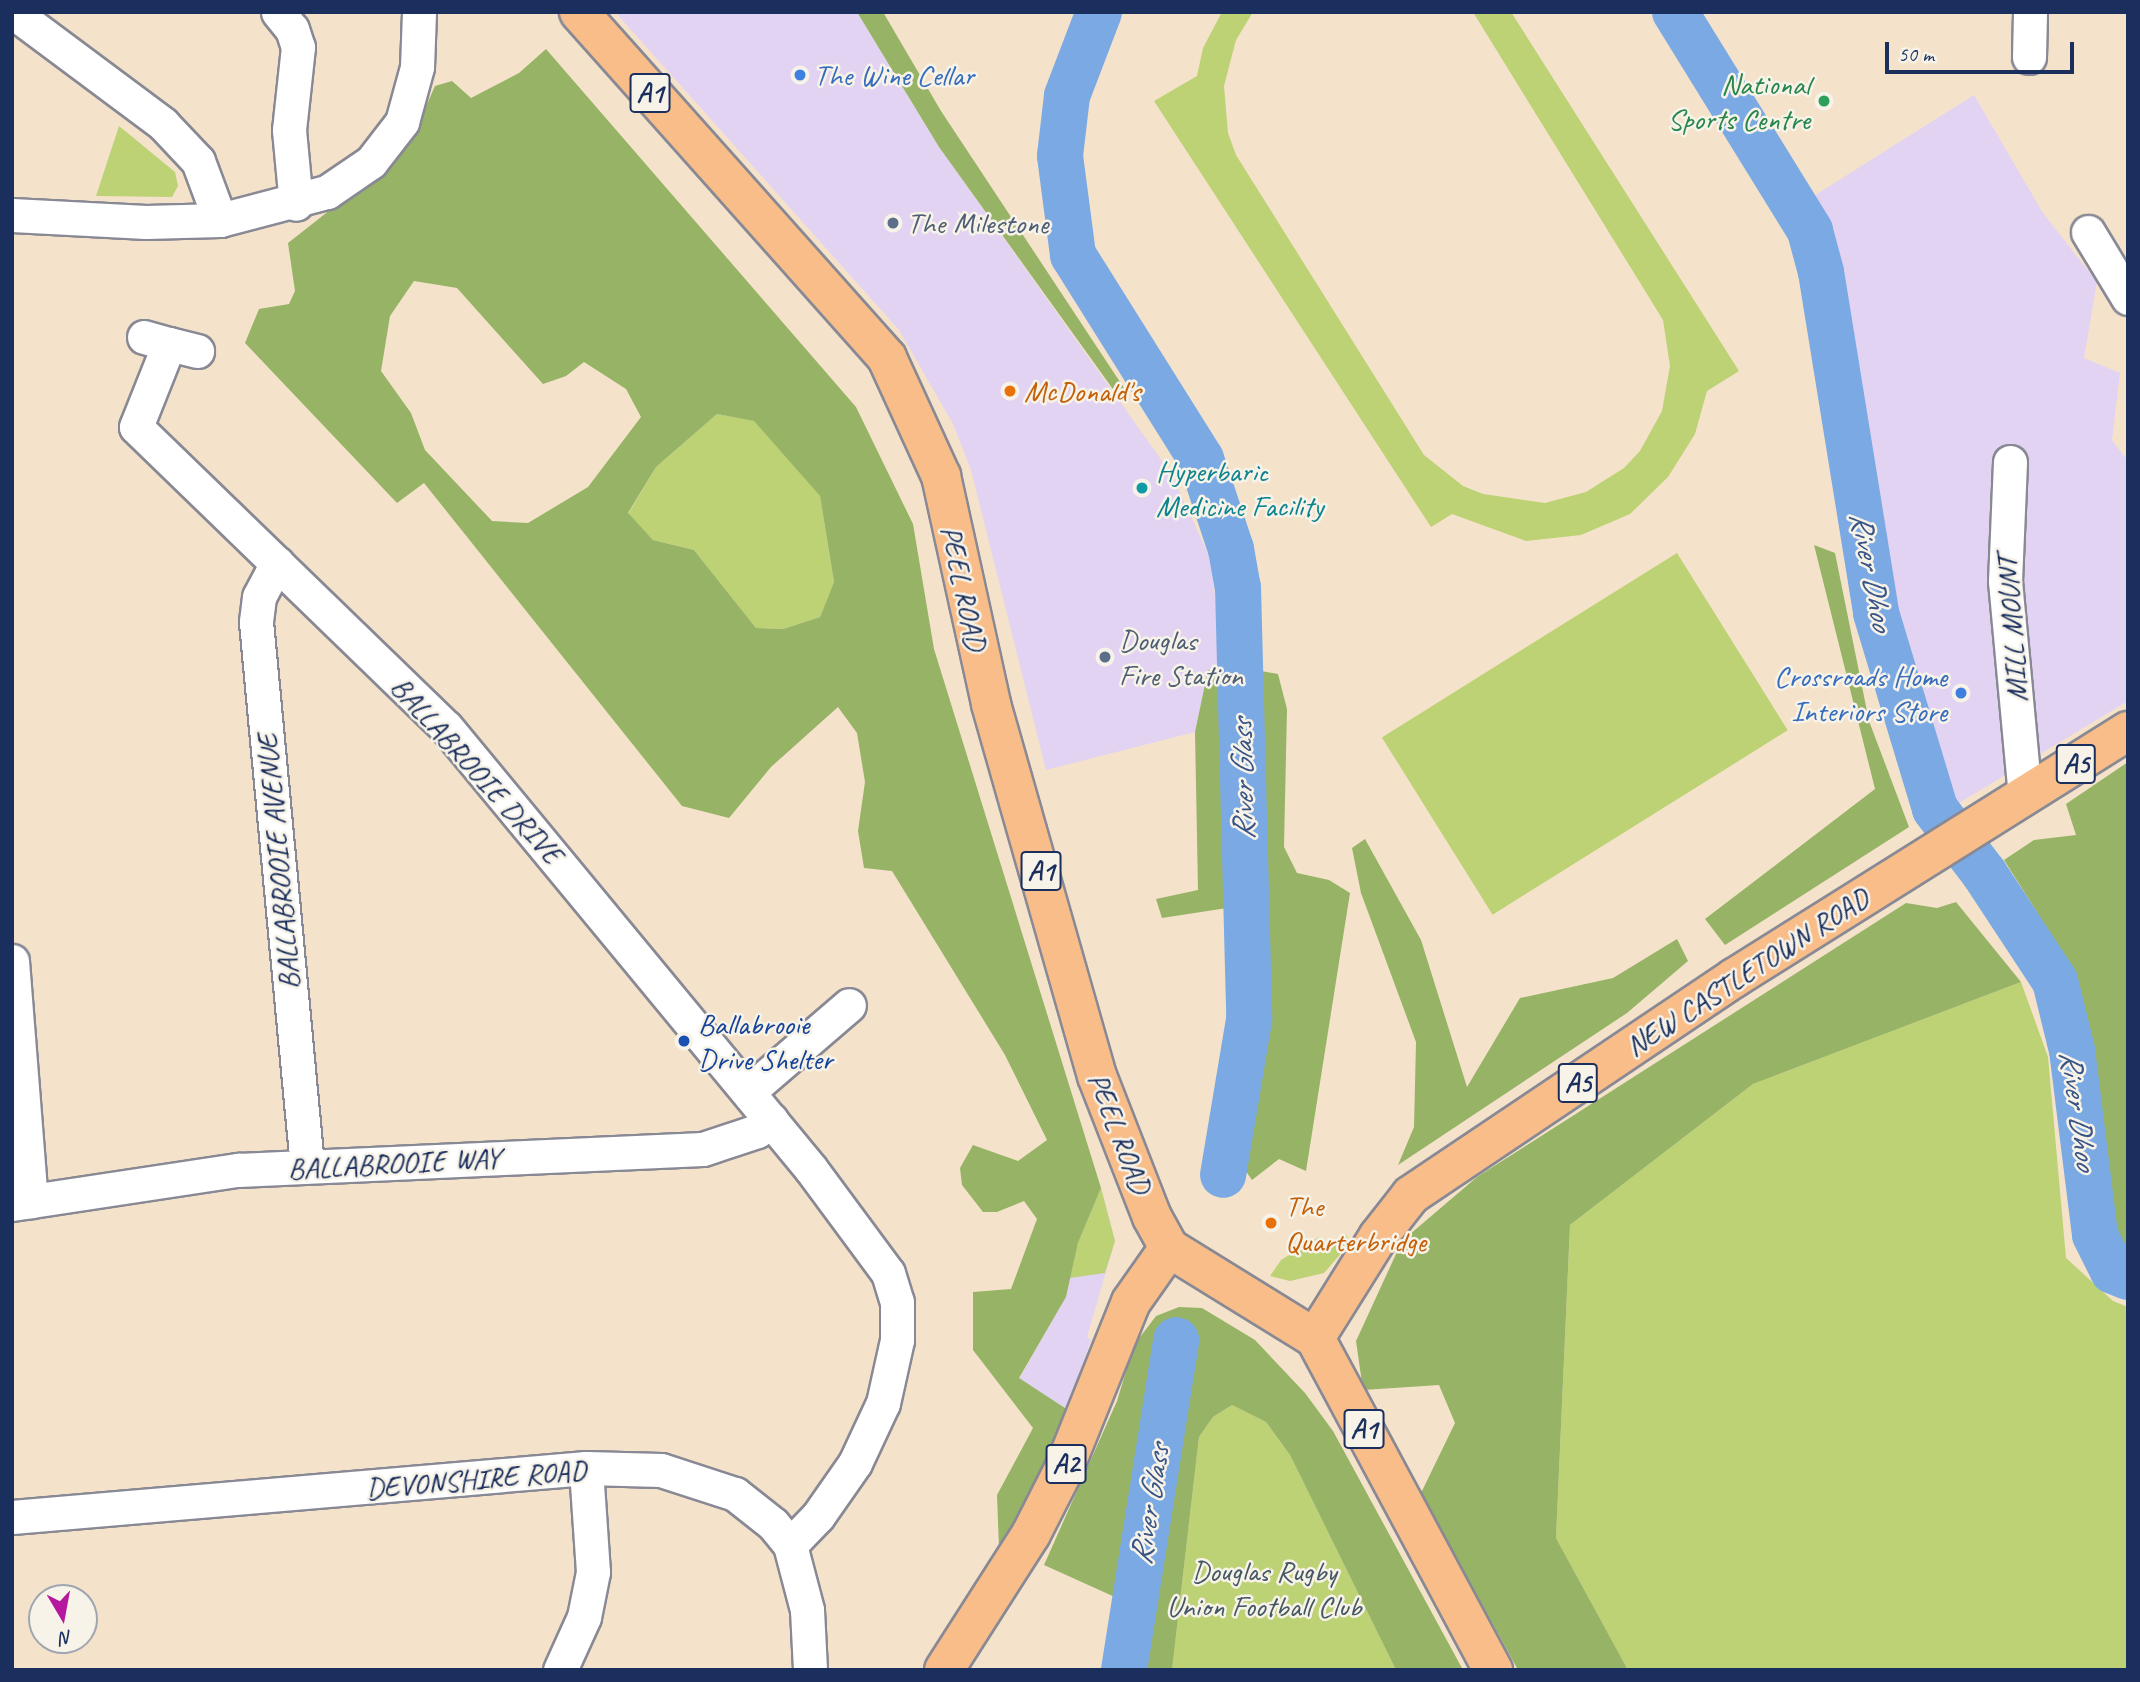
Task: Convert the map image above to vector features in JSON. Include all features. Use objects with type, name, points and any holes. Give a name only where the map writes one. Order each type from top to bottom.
[{"type":"highway","name":"PEEL ROAD","points":[[579,12],[887,358],[918,418],[941,476],[984,678],[1097,1076],[1176,1251]]},
{"type":"highway","name":"NEW CASTLETOWN ROAD","points":[[1315,1338],[1378,1237],[1411,1195],[1734,978],[2128,731]]},
{"type":"highway","name":"A1","points":[[1176,1251],[1315,1338],[1493,1670]]},
{"type":"highway","name":"A2","points":[[944,1670],[1031,1534],[1063,1471],[1131,1302],[1176,1251]]},
{"type":"street","points":[[13,12],[163,124],[198,161],[220,220]]},
{"type":"street","points":[[278,12],[292,29],[298,47],[289,130],[296,204]]},
{"type":"street","points":[[12,215],[146,222],[220,220],[296,204],[327,192],[371,162],[402,122],[417,67],[419,12]]},
{"type":"street","points":[[2029,57],[2030,12]]},
{"type":"street","points":[[2088,232],[2128,299]]},
{"type":"street","name":"BALLABROOIE DRIVE","points":[[170,344],[136,427],[446,727],[771,1120],[877,1254],[897,1302],[897,1340],[883,1403],[855,1463],[818,1516],[790,1545]]},
{"type":"street","name":"MILL MOUNT","points":[[2010,461],[2005,581],[2025,796]]},
{"type":"street","name":"BALLABROOIE AVENUE","points":[[276,563],[259,597],[256,622],[306,1166]]},
{"type":"street","points":[[12,961],[21,1203]]},
{"type":"street","points":[[748,1092],[849,1005]]},
{"type":"street","name":"BALLABROOIE WAY","points":[[21,1203],[170,1177],[306,1166],[703,1149],[757,1131],[771,1120]]},
{"type":"street","points":[[560,1670],[584,1617],[593,1572],[586,1468]]},
{"type":"street","name":"DEVONSHIRE ROAD","points":[[12,1517],[586,1468],[661,1470],[713,1486],[758,1511],[790,1545],[807,1610],[810,1670]]},
{"type":"shaded area","points":[[615,12],[857,12],[939,147],[1172,475],[1210,558],[1225,668],[1208,671],[1195,732],[1046,770],[971,470],[953,424],[899,330]]},
{"type":"shaded area","points":[[1974,95],[2043,213],[2097,282],[2084,358],[2120,373],[2112,440],[2128,461],[2128,701],[1954,806],[1898,642],[1838,268],[1809,199]]},
{"type":"shaded area","points":[[1101,1188],[1115,1241],[1087,1337],[1091,1340],[1068,1410],[1019,1379],[1066,1297],[1078,1243]]},
{"type":"green space","points":[[857,12],[883,12],[941,111],[1124,388],[1115,392],[939,147]]},
{"type":"green space","points":[[1222,12],[1253,12],[1236,40],[1224,86],[1228,133],[1236,155],[1424,455],[1463,486],[1483,494],[1545,503],[1586,492],[1624,468],[1640,451],[1662,411],[1670,366],[1663,320],[1473,12],[1511,12],[1739,371],[1707,391],[1695,434],[1668,477],[1630,514],[1581,535],[1526,541],[1452,514],[1431,527],[1154,101],[1197,76],[1203,48]]},
{"type":"green space","points":[[546,49],[856,407],[913,524],[934,649],[1101,1188],[1078,1243],[1066,1297],[1019,1378],[1068,1410],[1044,1467],[999,1548],[997,1495],[1033,1428],[973,1350],[973,1292],[1011,1289],[1037,1219],[1024,1201],[997,1212],[983,1212],[962,1185],[960,1168],[973,1145],[1018,1161],[1047,1140],[1005,1055],[892,871],[864,868],[858,831],[865,782],[857,733],[838,707],[771,767],[729,818],[682,806],[424,483],[397,503],[245,343],[259,309],[289,304],[295,291],[288,243],[372,177],[413,136],[435,86],[452,81],[471,98],[519,73]],"holes":[[[414,281],[457,288],[543,384],[566,376],[584,362],[626,389],[641,417],[588,487],[528,523],[492,521],[425,450],[411,413],[381,371],[390,316]],[[717,414],[754,421],[820,496],[834,582],[820,617],[783,629],[756,628],[694,550],[653,540],[628,513],[656,467]]]},
{"type":"green space","points":[[119,126],[175,172],[178,186],[172,197],[96,196]]},
{"type":"green space","points":[[717,414],[755,421],[820,496],[834,582],[820,617],[783,629],[756,628],[694,550],[653,540],[628,514],[656,467]]},
{"type":"green space","points":[[1814,545],[1835,553],[1869,721],[1909,827],[1725,945],[1705,919],[1875,789]]},
{"type":"green space","points":[[1677,553],[1788,730],[1493,915],[1382,737]]},
{"type":"green space","points":[[1225,668],[1227,908],[1162,918],[1156,899],[1198,890],[1195,732],[1208,670]]},
{"type":"green space","points":[[1261,671],[1278,674],[1287,709],[1284,847],[1297,873],[1329,880],[1350,893],[1306,1171],[1279,1159],[1252,1180],[1236,1157],[1261,1015]]},
{"type":"green space","points":[[2128,762],[2128,1256],[2119,1252],[2105,1224],[2078,1016],[2050,933],[2004,860],[2034,840],[2076,835],[2066,804]]},
{"type":"green space","points":[[1365,839],[1421,940],[1467,1087],[1520,998],[1613,978],[1677,939],[1688,961],[1627,1013],[1398,1165],[1414,1127],[1416,1042],[1361,893],[1352,848]]},
{"type":"green space","points":[[1956,902],[2021,982],[1753,1084],[1570,1225],[1556,1538],[1628,1670],[1518,1670],[1421,1493],[1455,1423],[1439,1385],[1363,1390],[1356,1341],[1402,1241],[1477,1177],[1906,903],[1937,908]]},
{"type":"green space","points":[[2021,982],[2048,1057],[2066,1258],[2113,1301],[2128,1307],[2128,1670],[1628,1670],[1556,1538],[1570,1225],[1753,1084]]},
{"type":"green space","points":[[1101,1188],[1115,1241],[1105,1273],[1070,1278],[1078,1243]]},
{"type":"green space","points":[[1346,1234],[1350,1243],[1324,1273],[1290,1281],[1270,1276],[1281,1260],[1319,1237],[1325,1246]]},
{"type":"green space","points":[[1179,1307],[1202,1308],[1255,1340],[1305,1393],[1333,1431],[1463,1670],[1396,1670],[1290,1455],[1266,1422],[1232,1405],[1213,1417],[1199,1437],[1172,1670],[1134,1670],[1137,1660],[1117,1598],[1044,1565],[1117,1401],[1134,1345],[1156,1316]]},
{"type":"green space","name":"Douglas Rugby Union Football Club","points":[[1232,1405],[1266,1422],[1290,1455],[1396,1670],[1172,1670],[1199,1437],[1213,1417]]},
{"type":"waterway","name":"River Glass","points":[[1099,12],[1067,96],[1060,156],[1073,255],[1201,459],[1231,549],[1238,587],[1249,1020],[1223,1175]]},
{"type":"waterway","name":"River Dhoo","points":[[1675,12],[1810,231],[1821,272],[1876,613],[1935,809],[1984,873],[2055,981],[2072,1050],[2095,1235],[2113,1271],[2128,1277]]},
{"type":"waterway","name":"River Glass","points":[[1124,1670],[1176,1340]]},
{"type":"place","name":"The Wine Cellar","points":[[800,75]]},
{"type":"place","name":"National Sports Centre","points":[[1824,101]]},
{"type":"place","name":"The Milestone","points":[[893,223]]},
{"type":"place","name":"McDonald's","points":[[1010,391]]},
{"type":"place","name":"Hyperbaric Medicine Facility","points":[[1142,488]]},
{"type":"place","name":"Douglas Fire Station","points":[[1105,657]]},
{"type":"place","name":"Crossroads Home Interiors Store","points":[[1961,693]]},
{"type":"place","name":"Ballabrooie Drive Shelter","points":[[684,1041]]},
{"type":"place","name":"The Quarterbridge","points":[[1271,1223]]}]
